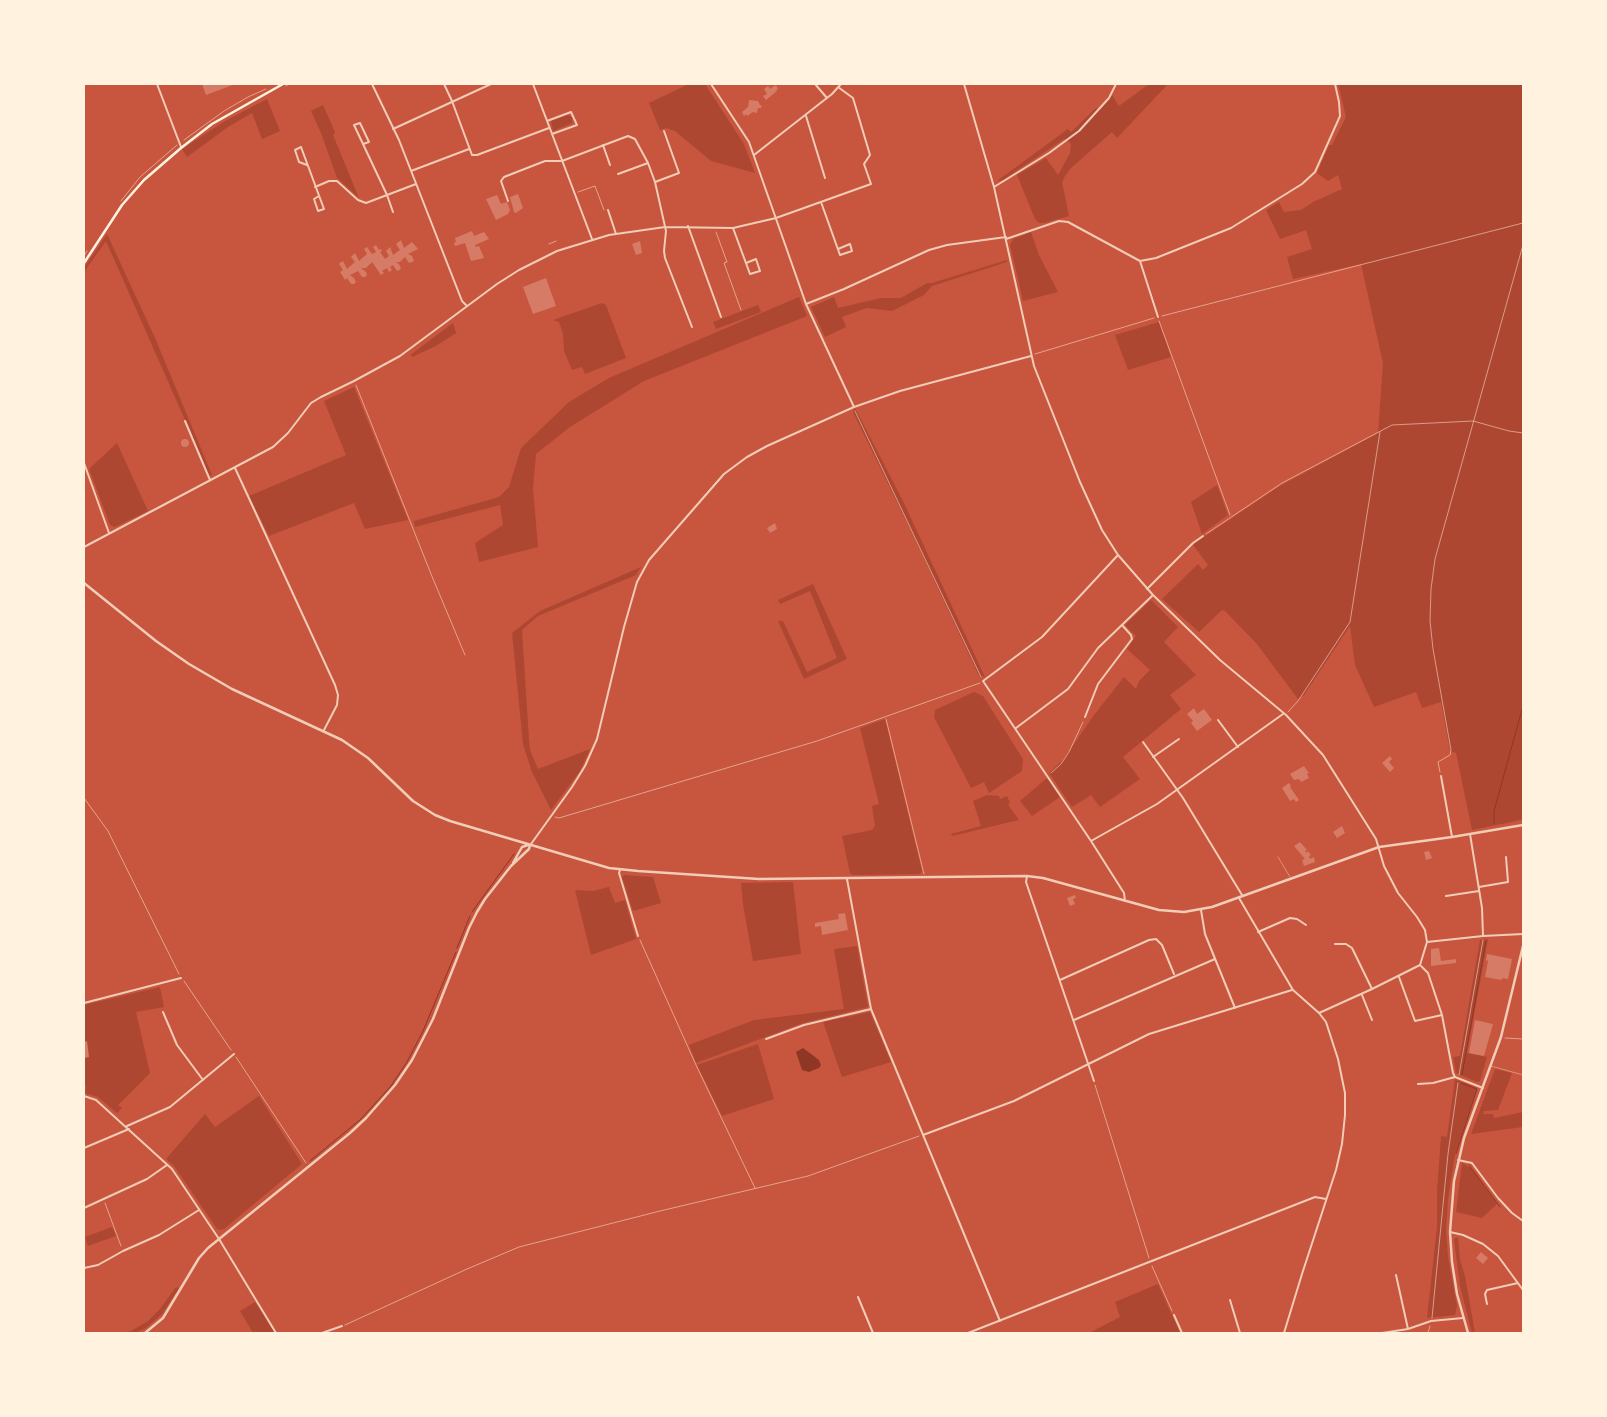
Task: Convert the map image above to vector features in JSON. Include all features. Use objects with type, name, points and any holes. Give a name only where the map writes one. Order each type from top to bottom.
[{"type":"main road","points":[[84,262],[132,192],[144,180],[181,148],[224,116],[283,84]]},
{"type":"street","points":[[157,84],[181,148]]},
{"type":"street","points":[[372,84],[394,129],[462,301],[466,306]]},
{"type":"street","points":[[444,84],[472,155],[477,155],[549,128]]},
{"type":"street","points":[[394,129],[491,84]]},
{"type":"street","points":[[533,84],[592,239]]},
{"type":"street","points":[[711,84],[749,142],[806,304],[854,407]]},
{"type":"street","points":[[815,84],[827,98]]},
{"type":"street","points":[[754,155],[827,98],[841,84]]},
{"type":"street","points":[[964,84],[994,187],[1031,356],[1042,388],[1098,522],[1118,555],[1153,595],[1220,660],[1285,714],[1324,756],[1376,839],[1398,893],[1422,925],[1427,942],[1420,965]]},
{"type":"street","points":[[994,187],[1049,153],[1079,131],[1109,98],[1116,84]]},
{"type":"street","points":[[806,304],[844,289],[929,250],[947,245],[1006,238],[1059,221],[1068,222],[1140,261],[1156,258],[1232,228],[1309,179],[1315,172],[1339,120],[1340,110],[1335,84]]},
{"type":"street","points":[[84,547],[234,468],[279,442],[311,403],[400,356],[466,306],[519,270],[556,251],[592,239],[665,227],[733,228],[776,218],[871,184],[864,164],[870,155],[853,98],[838,87]]},
{"type":"street","points":[[547,121],[572,112],[577,124],[552,134]]},
{"type":"street","points":[[806,115],[825,178]]},
{"type":"street","points":[[363,144],[369,142],[360,122],[354,125],[393,212]]},
{"type":"street","points":[[655,182],[679,173],[664,131]]},
{"type":"street","points":[[508,201],[500,181],[504,177],[545,161],[562,161],[628,136],[635,139],[648,163],[655,182],[666,231],[665,258],[692,327]]},
{"type":"street","points":[[603,145],[610,165]]},
{"type":"street","points":[[307,165],[300,162],[295,150],[301,148],[316,187],[324,209],[318,211],[314,199],[319,196]]},
{"type":"street","points":[[411,171],[469,149]]},
{"type":"street","points":[[618,174],[648,163]]},
{"type":"street","points":[[316,187],[330,181],[337,181],[362,203],[370,202],[416,184]]},
{"type":"street","points":[[822,202],[840,255],[852,251],[850,244],[838,249]]},
{"type":"street","points":[[608,210],[616,234]]},
{"type":"street","points":[[688,226],[720,317]]},
{"type":"street","points":[[733,228],[750,274],[760,271],[756,259],[746,263]]},
{"type":"street","points":[[1140,261],[1158,317]]},
{"type":"street","points":[[511,866],[529,849],[552,816],[585,766],[597,739],[637,582],[649,560],[714,485],[747,457],[854,407],[900,391],[1031,356]]},
{"type":"street","points":[[186,421],[210,480]]},
{"type":"street","points":[[84,463],[109,533]]},
{"type":"street","points":[[234,468],[335,685],[338,695],[337,705],[324,730]]},
{"type":"street","points":[[1147,588],[1193,543],[1203,536]]},
{"type":"street","points":[[1118,555],[1042,636],[983,681],[1091,841],[1124,893],[1124,901]]},
{"type":"street","points":[[84,583],[156,641],[189,664],[232,689],[324,730],[342,740],[368,758],[420,807],[450,821],[620,870],[759,879],[1027,876],[1043,878],[1171,912],[1200,910],[1243,897],[1379,847],[1452,837],[1523,824]]},
{"type":"street","points":[[1016,728],[1068,689],[1098,648],[1153,595]]},
{"type":"street","points":[[1085,716],[1098,684],[1132,639],[1132,635],[1122,625]]},
{"type":"street","points":[[1091,841],[1157,804],[1285,714]]},
{"type":"street","points":[[1218,720],[1238,747]]},
{"type":"street","points":[[1153,757],[1179,739]]},
{"type":"street","points":[[1143,742],[1178,790],[1243,897]]},
{"type":"street","points":[[1441,776],[1452,837]]},
{"type":"street","points":[[1470,834],[1479,887],[1483,936]]},
{"type":"street","points":[[144,1333],[149,1331],[163,1318],[200,1258],[219,1238],[366,1118],[388,1094],[404,1072],[433,1019],[477,912],[511,866],[522,847],[530,845]]},
{"type":"street","points":[[1479,887],[1508,882],[1506,857]]},
{"type":"street","points":[[620,870],[619,874],[638,936]]},
{"type":"street","points":[[1027,876],[1026,882],[1094,1082]]},
{"type":"street","points":[[847,877],[871,1009],[1000,1321]]},
{"type":"street","points":[[1446,896],[1479,891]]},
{"type":"street","points":[[1239,898],[1293,990],[1319,1013],[1326,1022],[1338,1059],[1345,1093],[1342,1144],[1336,1170],[1284,1333]]},
{"type":"street","points":[[1200,910],[1205,934],[1235,1008]]},
{"type":"street","points":[[1258,932],[1290,918],[1297,919],[1306,925]]},
{"type":"street","points":[[1427,942],[1523,934]]},
{"type":"street","points":[[1060,980],[1149,940],[1156,939],[1162,945],[1175,976]]},
{"type":"street","points":[[1335,944],[1344,944],[1352,948],[1372,989]]},
{"type":"street","points":[[1468,1333],[1463,1318],[1452,1262],[1451,1202],[1458,1160],[1464,1138],[1501,1037],[1523,946]]},
{"type":"street","points":[[1074,1020],[1215,959]]},
{"type":"street","points":[[1319,1013],[1420,965]]},
{"type":"street","points":[[1420,965],[1428,973],[1442,1015],[1452,1069],[1457,1077],[1482,1088]]},
{"type":"street","points":[[1399,976],[1415,1021],[1442,1015]]},
{"type":"street","points":[[84,1003],[182,978]]},
{"type":"street","points":[[923,1135],[1014,1101],[1149,1034],[1293,990]]},
{"type":"street","points":[[1362,994],[1372,1020]]},
{"type":"street","points":[[766,1039],[804,1025],[871,1009]]},
{"type":"street","points":[[163,1012],[177,1045],[203,1080]]},
{"type":"street","points":[[84,1148],[170,1107],[234,1054]]},
{"type":"street","points":[[1418,1084],[1433,1083],[1457,1077]]},
{"type":"street","points":[[84,1096],[96,1100],[172,1170],[219,1238],[276,1333]]},
{"type":"street","points":[[1458,1160],[1472,1163],[1498,1198],[1512,1213],[1523,1221]]},
{"type":"street","points":[[84,1208],[147,1179],[167,1164]]},
{"type":"street","points":[[968,1333],[1315,1197],[1326,1199]]},
{"type":"street","points":[[84,1268],[98,1265],[123,1251],[159,1236],[199,1210]]},
{"type":"street","points":[[1450,1232],[1463,1235],[1483,1244],[1498,1256],[1523,1290]]},
{"type":"street","points":[[1396,1275],[1408,1329]]},
{"type":"street","points":[[1487,1304],[1485,1294],[1487,1290],[1518,1283]]},
{"type":"street","points":[[858,1297],[873,1333]]},
{"type":"street","points":[[1230,1300],[1240,1333]]},
{"type":"street","points":[[1174,1315],[1182,1333]]},
{"type":"street","points":[[1382,1333],[1408,1329],[1432,1321],[1463,1318]]},
{"type":"street","points":[[322,1333],[342,1326]]},
{"type":"street","points":[[149,1331],[153,1333]]},
{"type":"lane","points":[[1278,856],[1291,879]]},
{"type":"lane","points":[[1491,1066],[1523,1075]]},
{"type":"path","points":[[574,194],[595,186],[605,211],[608,210]]},
{"type":"path","points":[[1031,356],[1158,317],[1361,263],[1523,223]]},
{"type":"path","points":[[715,228],[727,262],[724,263],[741,310]]},
{"type":"path","points":[[549,244],[556,241]]},
{"type":"path","points":[[1441,776],[1438,762],[1450,755],[1452,750],[1433,649],[1430,621],[1431,589],[1436,559],[1523,245]]},
{"type":"path","points":[[1158,317],[1231,517]]},
{"type":"path","points":[[354,381],[465,654]]},
{"type":"path","points":[[855,412],[981,677]]},
{"type":"path","points":[[1203,536],[1282,483],[1392,425],[1473,421],[1523,433]]},
{"type":"path","points":[[1285,714],[1298,701],[1350,622],[1380,432]]},
{"type":"path","points":[[552,816],[559,818],[817,741],[886,718],[983,681]]},
{"type":"path","points":[[1048,776],[1061,764],[1069,752],[1085,716]]},
{"type":"path","points":[[886,718],[924,873]]},
{"type":"path","points":[[84,798],[108,831],[182,978],[309,1166]]},
{"type":"path","points":[[638,936],[696,1065],[756,1188]]},
{"type":"path","points":[[1428,1333],[1432,1321],[1457,1077],[1483,936]]},
{"type":"path","points":[[1501,1037],[1523,1039]]},
{"type":"path","points":[[1094,1082],[1151,1262],[1174,1315]]},
{"type":"path","points":[[342,1326],[519,1247],[834,1168],[923,1135]]},
{"type":"path","points":[[103,1199],[123,1251]]},
{"type":"shaded area","points":[[689,84],[705,84],[744,144],[755,173],[711,161],[675,131],[666,128],[660,130],[649,103]]},
{"type":"shaded area","points":[[1149,84],[1168,84],[1117,138],[1112,132],[1071,168],[1065,176],[1062,182],[1069,216],[1039,223],[1035,219],[1017,175],[1046,158],[1058,175],[1070,153],[1071,144],[1064,139],[1003,180],[997,181],[1068,129],[1071,132],[1096,108],[1100,110],[1112,95],[1119,106]]},
{"type":"shaded area","points":[[1338,84],[1523,84],[1523,819],[1516,821],[1472,830],[1456,753],[1450,751],[1441,702],[1422,708],[1416,692],[1374,707],[1355,665],[1350,626],[1304,695],[1298,699],[1257,644],[1225,611],[1222,610],[1199,632],[1162,599],[1198,564],[1203,570],[1208,565],[1193,545],[1195,543],[1280,486],[1378,433],[1383,363],[1361,264],[1293,279],[1287,257],[1312,249],[1306,230],[1280,239],[1266,210],[1279,202],[1284,212],[1301,210],[1313,202],[1342,189],[1338,175],[1328,181],[1317,173],[1329,145],[1332,145],[1346,117]]},
{"type":"shaded area","points":[[267,99],[280,131],[262,139],[252,113],[228,127],[187,157],[182,149],[225,121]]},
{"type":"shaded area","points":[[323,105],[335,132],[333,135],[359,198],[337,178],[311,111]]},
{"type":"shaded area","points":[[567,115],[572,117],[572,123],[553,131],[551,121]]},
{"type":"shaded area","points":[[1031,232],[1039,255],[1058,292],[1023,301],[1010,245],[1013,239]]},
{"type":"shaded area","points":[[107,234],[155,338],[212,475],[209,476],[106,241],[84,272],[84,268]]},
{"type":"shaded area","points":[[1007,260],[1007,262],[932,286],[924,295],[892,311],[867,308],[842,317],[846,327],[825,337],[811,307],[834,297],[838,308],[881,298],[901,298],[927,283]]},
{"type":"shaded area","points":[[799,297],[807,316],[644,381],[570,427],[536,454],[533,489],[538,547],[479,562],[475,543],[503,525],[500,505],[415,527],[414,521],[499,497],[509,487],[521,448],[569,402],[609,378]]},
{"type":"shaded area","points":[[602,303],[606,305],[626,358],[585,374],[582,367],[572,370],[564,351],[563,334],[559,322],[553,320]]},
{"type":"shaded area","points":[[758,305],[761,312],[716,329],[713,322]]},
{"type":"shaded area","points":[[1159,322],[1171,357],[1128,370],[1115,335]]},
{"type":"shaded area","points":[[453,323],[456,333],[436,346],[412,357],[411,354]]},
{"type":"shaded area","points":[[354,387],[408,520],[365,529],[354,503],[269,536],[249,496],[346,455],[324,401]]},
{"type":"shaded area","points":[[855,408],[903,501],[985,677],[979,676],[853,412]]},
{"type":"shaded area","points":[[117,443],[148,511],[115,527],[110,525],[89,469]]},
{"type":"shaded area","points":[[1217,485],[1228,515],[1202,534],[1191,502]]},
{"type":"shaded area","points":[[641,567],[636,575],[538,616],[522,630],[530,750],[538,769],[590,749],[580,771],[551,810],[532,772],[523,744],[512,633],[540,611]]},
{"type":"shaded area","points":[[813,584],[847,659],[804,679],[778,621],[783,621],[807,672],[837,658],[810,591],[780,604],[778,600]]},
{"type":"shaded area","points":[[1151,600],[1178,627],[1164,642],[1196,675],[1170,695],[1181,709],[1123,757],[1140,779],[1100,807],[1091,795],[1072,807],[1049,773],[1063,760],[1094,715],[1124,677],[1136,689],[1139,681],[1150,670],[1127,649],[1136,636],[1125,625]]},
{"type":"shaded area","points":[[974,692],[983,696],[1023,759],[1022,771],[989,793],[984,782],[971,788],[934,717],[935,710]]},
{"type":"shaded area","points":[[885,719],[922,871],[920,874],[853,875],[850,873],[842,836],[872,830],[875,826],[872,806],[879,804],[860,728]]},
{"type":"shaded area","points":[[1047,778],[1060,797],[1032,816],[1020,801]]},
{"type":"shaded area","points":[[987,795],[999,796],[1000,799],[1007,796],[1010,803],[1008,804],[1019,820],[952,836],[951,834],[981,826],[973,801]]},
{"type":"shaded area","points":[[624,875],[653,877],[661,903],[633,911],[622,877]]},
{"type":"shaded area","points":[[793,882],[801,954],[753,961],[741,883]]},
{"type":"shaded area","points":[[609,887],[615,903],[625,900],[636,939],[591,955],[575,890],[593,891]]},
{"type":"shaded area","points":[[1488,939],[1467,1053],[1487,1057],[1480,1081],[1477,1082],[1456,1073],[1453,1057],[1460,1056],[1480,940]]},
{"type":"shaded area","points":[[857,946],[868,1007],[803,1023],[696,1063],[689,1045],[754,1020],[844,1009],[834,949]]},
{"type":"shaded area","points":[[160,987],[164,1007],[136,1012],[150,1073],[118,1105],[122,1108],[117,1113],[98,1097],[85,1093],[84,1005]]},
{"type":"shaded area","points":[[870,1012],[891,1062],[842,1077],[823,1022]]},
{"type":"shaded area","points":[[758,1044],[774,1099],[722,1116],[697,1065]]},
{"type":"shaded area","points":[[803,1048],[819,1060],[821,1065],[819,1068],[809,1072],[802,1070],[796,1052]]},
{"type":"shaded area","points":[[1495,1069],[1512,1073],[1498,1110],[1484,1111],[1483,1114],[1493,1114],[1494,1118],[1523,1112],[1523,1127],[1471,1134]]},
{"type":"shaded area","points":[[1455,1079],[1477,1088],[1455,1155],[1448,1199],[1446,1231],[1448,1256],[1457,1306],[1455,1315],[1427,1318],[1437,1227],[1437,1191],[1441,1136],[1447,1137]]},
{"type":"shaded area","points":[[259,1096],[302,1164],[224,1229],[219,1230],[174,1166],[166,1159],[205,1114],[215,1127]]},
{"type":"shaded area","points":[[1462,1163],[1471,1168],[1497,1204],[1482,1218],[1456,1212]]},
{"type":"shaded area","points":[[112,1227],[116,1236],[88,1246],[85,1237]]},
{"type":"shaded area","points":[[1458,1237],[1460,1260],[1465,1276],[1475,1333],[1472,1333],[1460,1286],[1454,1239]]},
{"type":"shaded area","points":[[1158,1284],[1180,1333],[1089,1333],[1120,1317],[1115,1302]]},
{"type":"shaded area","points":[[176,1287],[179,1288],[162,1314],[146,1328],[135,1333],[123,1333],[131,1331],[148,1321],[160,1309]]},
{"type":"shaded area","points":[[255,1302],[275,1333],[253,1333],[240,1311]]},
{"type":"building","points":[[202,84],[235,84],[206,95]]},
{"type":"building","points":[[776,85],[777,91],[766,100],[763,96],[767,94],[764,89],[768,86],[770,89]]},
{"type":"building","points":[[749,100],[758,101],[762,106],[758,108],[757,113],[753,112],[744,116],[742,112],[748,107]]},
{"type":"building","points":[[518,194],[523,208],[516,213],[514,212],[510,197]]},
{"type":"building","points":[[497,195],[501,204],[507,202],[510,210],[508,214],[496,220],[486,199]]},
{"type":"building","points":[[472,231],[474,236],[484,232],[489,239],[475,245],[476,247],[479,246],[484,258],[471,261],[465,243],[455,246],[454,243],[456,242],[455,238]]},
{"type":"building","points":[[401,240],[404,248],[412,242],[418,249],[408,254],[412,256],[414,261],[409,263],[405,257],[400,262],[396,262],[401,269],[397,271],[393,265],[390,267],[392,270],[389,272],[387,268],[382,271],[384,273],[381,275],[372,262],[366,268],[361,268],[366,272],[367,275],[365,277],[362,277],[358,271],[350,275],[356,282],[354,284],[351,284],[347,278],[345,280],[340,272],[343,270],[339,264],[341,262],[343,261],[347,269],[355,262],[351,257],[355,253],[359,261],[367,254],[364,249],[367,247],[372,254],[376,252],[373,247],[376,245],[379,250],[381,249],[382,251],[380,252],[385,259],[389,256],[386,251],[390,247],[393,255],[400,250],[396,244]]},
{"type":"building","points":[[640,241],[642,253],[636,255],[632,244]]},
{"type":"building","points":[[546,278],[556,306],[533,314],[523,287]]},
{"type":"building","points":[[185,439],[189,443],[185,447],[181,443]]},
{"type":"building","points":[[775,523],[777,529],[770,533],[767,528]]},
{"type":"building","points":[[1194,708],[1197,714],[1204,709],[1212,720],[1197,731],[1191,723],[1193,721],[1187,714]]},
{"type":"building","points":[[1390,756],[1392,759],[1389,762],[1394,768],[1390,772],[1382,763]]},
{"type":"building","points":[[1304,766],[1309,773],[1307,774],[1309,778],[1301,782],[1299,779],[1294,780],[1290,774]]},
{"type":"building","points":[[1289,783],[1299,800],[1296,802],[1294,799],[1290,801],[1282,788]]},
{"type":"building","points":[[1342,826],[1345,833],[1337,838],[1333,832]]},
{"type":"building","points":[[1300,842],[1307,850],[1305,851],[1307,853],[1308,851],[1311,855],[1309,856],[1310,859],[1314,857],[1315,862],[1304,866],[1302,860],[1305,859],[1294,846]]},
{"type":"building","points":[[1429,851],[1432,858],[1426,860],[1424,852]]},
{"type":"building","points":[[1075,895],[1076,898],[1073,899],[1075,904],[1070,906],[1067,898]]},
{"type":"building","points":[[845,913],[848,930],[822,935],[821,926],[815,927],[815,923],[839,919],[838,914]]},
{"type":"building","points":[[1439,948],[1441,961],[1456,959],[1456,963],[1431,966],[1431,949]]},
{"type":"building","points":[[1487,954],[1512,959],[1508,979],[1503,978],[1501,980],[1485,977],[1488,961],[1486,960]]},
{"type":"building","points":[[1475,1020],[1493,1024],[1484,1056],[1469,1053]]},
{"type":"building","points":[[87,1041],[89,1057],[84,1058],[84,1042]]},
{"type":"building","points":[[1481,1252],[1488,1258],[1483,1264],[1476,1258]]},
{"type":"waterway","points":[[1494,823],[1494,811],[1523,706]]},
{"type":"waterway","points":[[472,912],[514,854]]},
{"type":"waterway","points":[[457,948],[470,916]]},
{"type":"waterway","points":[[1462,1075],[1486,941]]},
{"type":"waterway","points":[[310,1161],[361,1119],[391,1086],[407,1062],[423,1031],[456,952]]},
{"type":"waterway","points":[[1456,1154],[1477,1089],[1461,1083]]},
{"type":"waterway","points":[[1469,1165],[1500,1207]]}]
